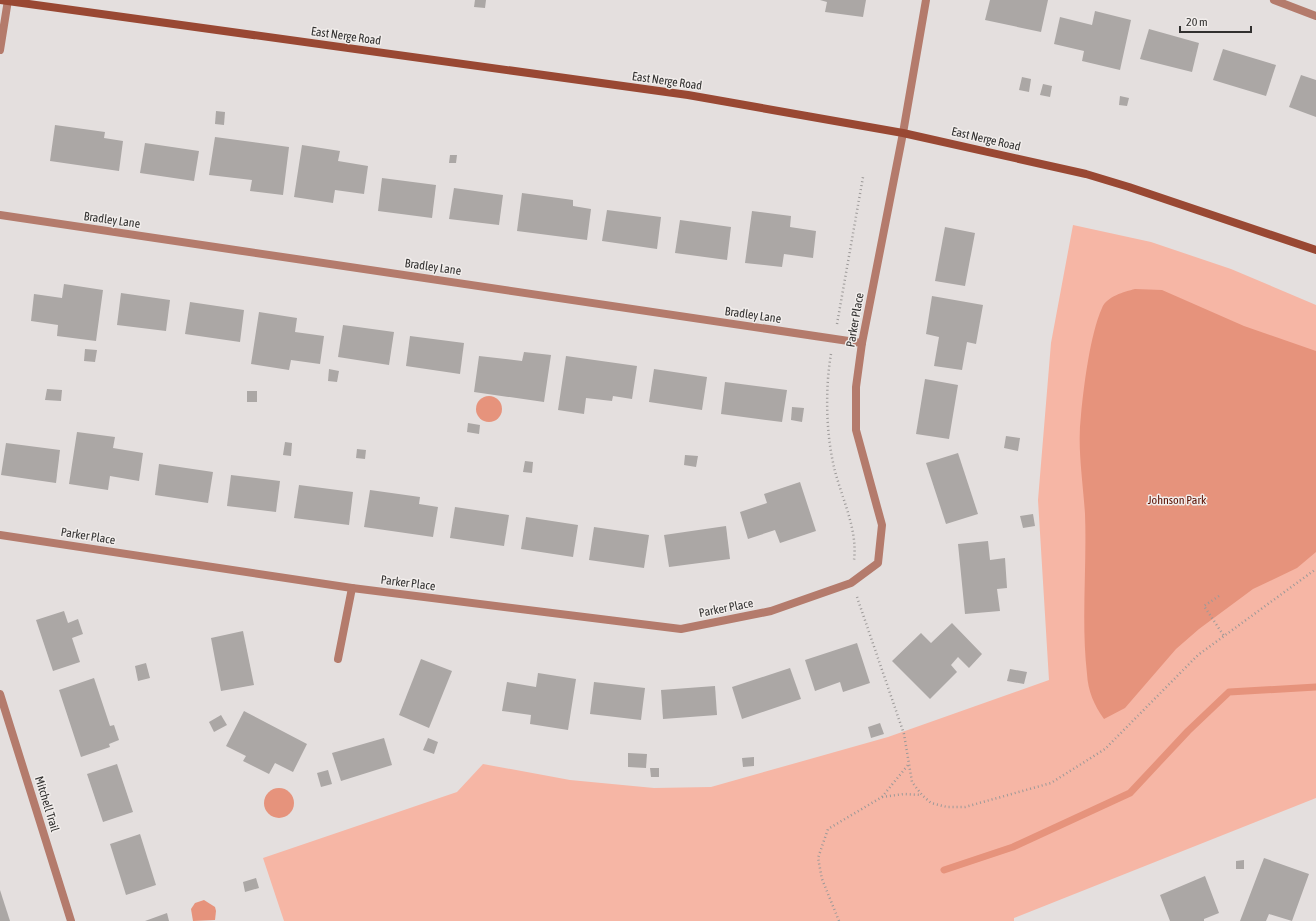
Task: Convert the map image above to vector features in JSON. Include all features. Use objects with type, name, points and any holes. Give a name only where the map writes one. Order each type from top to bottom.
[{"type":"main road","name":"East Nerge Road","points":[[5,1],[688,95],[903,133],[1086,174],[1316,250]]},
{"type":"street","name":"Parker Place","points":[[0,535],[352,588],[681,629],[772,610],[851,583],[878,563],[882,525],[856,430],[856,387],[862,343],[903,133],[926,0]]},
{"type":"street","points":[[1274,0],[1316,16]]},
{"type":"street","points":[[0,50],[5,1]]},
{"type":"street","name":"Bradley Lane","points":[[0,215],[862,343]]},
{"type":"street","points":[[338,659],[352,588]]},
{"type":"street","name":"Mitchell Trail","points":[[0,694],[71,921]]},
{"type":"path","points":[[863,176],[829,365],[828,433],[834,467],[847,510],[855,549],[851,583],[904,734],[912,782],[922,795],[931,803],[947,807],[965,807],[1051,783],[1105,749],[1198,655],[1316,569]]},
{"type":"path","points":[[1219,596],[1204,606],[1224,636]]},
{"type":"path","points":[[840,921],[821,872],[818,858],[828,828],[882,797],[908,765]]},
{"type":"path","points":[[882,797],[904,794],[922,795]]},
{"type":"green space","name":"Johnson Park","points":[[1073,225],[1151,242],[1231,269],[1316,305],[1316,798],[1014,918],[1014,921],[284,921],[263,858],[457,792],[483,764],[570,780],[654,788],[711,787],[888,737],[1049,680],[1038,500],[1051,343]]},
{"type":"shaded area","points":[[1135,289],[1162,290],[1244,326],[1316,351],[1316,552],[1297,568],[1253,589],[1199,629],[1176,649],[1125,708],[1104,719],[1094,703],[1090,692],[1085,654],[1085,514],[1080,452],[1080,427],[1088,360],[1094,332],[1102,308],[1108,300],[1121,293]]},
{"type":"shaded area","points":[[489,396],[498,400],[502,409],[498,418],[489,422],[480,418],[476,409],[480,400]]},
{"type":"shaded area","points":[[279,788],[290,792],[294,803],[290,814],[279,818],[268,814],[264,803],[268,792]]},
{"type":"shaded area","points":[[204,900],[215,907],[215,920],[193,921],[191,909],[195,903]]},
{"type":"building","points":[[475,0],[486,0],[485,8],[474,7]]},
{"type":"building","points":[[820,0],[866,0],[863,17],[825,12],[827,2]]},
{"type":"building","points":[[990,0],[1048,0],[1041,32],[985,20]]},
{"type":"building","points":[[1095,11],[1131,20],[1120,70],[1082,61],[1084,51],[1054,44],[1060,17],[1092,25]]},
{"type":"building","points":[[1149,29],[1199,43],[1192,72],[1140,59]]},
{"type":"building","points":[[1223,49],[1276,65],[1266,96],[1213,80]]},
{"type":"building","points":[[1301,75],[1316,80],[1316,117],[1289,107]]},
{"type":"building","points":[[1022,77],[1031,79],[1029,92],[1019,90]]},
{"type":"building","points":[[1043,84],[1052,86],[1050,97],[1040,95]]},
{"type":"building","points":[[1120,96],[1129,98],[1127,106],[1119,105]]},
{"type":"building","points":[[216,111],[225,112],[224,125],[215,124]]},
{"type":"building","points":[[55,125],[105,132],[104,138],[123,141],[119,171],[50,161]]},
{"type":"building","points":[[215,137],[289,147],[283,195],[250,191],[252,180],[209,175]]},
{"type":"building","points":[[145,143],[199,151],[194,181],[140,173]]},
{"type":"building","points":[[302,145],[340,151],[338,161],[368,166],[364,194],[335,190],[333,203],[294,197]]},
{"type":"building","points":[[450,155],[457,155],[456,163],[449,163]]},
{"type":"building","points":[[382,178],[436,185],[432,218],[378,211]]},
{"type":"building","points":[[454,188],[503,195],[499,225],[449,219]]},
{"type":"building","points":[[522,193],[573,200],[573,206],[591,209],[587,240],[517,231]]},
{"type":"building","points":[[607,210],[661,217],[657,249],[602,241]]},
{"type":"building","points":[[752,211],[791,216],[790,227],[816,231],[813,258],[784,254],[782,267],[745,263]]},
{"type":"building","points":[[680,220],[731,227],[727,260],[675,253]]},
{"type":"building","points":[[945,227],[975,233],[965,286],[935,281]]},
{"type":"building","points":[[64,284],[103,290],[96,341],[57,336],[58,325],[31,321],[34,294],[62,298]]},
{"type":"building","points":[[121,293],[170,300],[166,331],[117,325]]},
{"type":"building","points":[[932,296],[983,305],[976,344],[967,342],[962,370],[934,366],[939,337],[926,334]]},
{"type":"building","points":[[190,302],[244,310],[240,342],[185,334]]},
{"type":"building","points":[[259,312],[297,318],[295,332],[324,336],[320,364],[291,360],[289,370],[251,364]]},
{"type":"building","points":[[343,325],[394,332],[389,365],[338,357]]},
{"type":"building","points":[[410,336],[464,343],[460,374],[406,366]]},
{"type":"building","points":[[85,349],[97,350],[95,362],[84,361]]},
{"type":"building","points":[[524,352],[551,355],[544,402],[474,392],[479,356],[522,361]]},
{"type":"building","points":[[566,356],[637,366],[632,399],[613,396],[612,401],[586,398],[584,414],[558,410]]},
{"type":"building","points":[[329,369],[339,371],[337,382],[328,381]]},
{"type":"building","points":[[654,369],[707,377],[702,410],[649,402]]},
{"type":"building","points":[[925,379],[958,385],[949,439],[916,434]]},
{"type":"building","points":[[725,382],[787,390],[782,422],[721,414]]},
{"type":"building","points":[[47,389],[62,390],[61,401],[45,400]]},
{"type":"building","points":[[247,391],[257,391],[257,402],[247,402]]},
{"type":"building","points":[[792,407],[804,408],[802,422],[791,420]]},
{"type":"building","points":[[468,423],[480,425],[479,434],[467,432]]},
{"type":"building","points":[[77,432],[115,437],[113,448],[143,453],[139,481],[110,476],[108,490],[69,484]]},
{"type":"building","points":[[1006,436],[1020,438],[1018,451],[1004,448]]},
{"type":"building","points":[[285,442],[292,443],[291,456],[283,455]]},
{"type":"building","points":[[6,443],[60,450],[56,483],[1,475]]},
{"type":"building","points":[[357,449],[366,450],[365,459],[356,458]]},
{"type":"building","points":[[958,453],[978,514],[946,524],[926,463]]},
{"type":"building","points":[[685,455],[698,456],[696,467],[684,465]]},
{"type":"building","points":[[525,461],[533,462],[532,473],[523,472]]},
{"type":"building","points":[[159,464],[213,472],[208,503],[155,495]]},
{"type":"building","points":[[231,475],[280,481],[276,512],[227,506]]},
{"type":"building","points":[[800,482],[816,531],[780,543],[775,530],[748,539],[740,512],[767,503],[764,494]]},
{"type":"building","points":[[299,485],[353,492],[349,525],[294,518]]},
{"type":"building","points":[[370,490],[420,497],[419,504],[438,507],[433,537],[364,527]]},
{"type":"building","points":[[455,507],[509,515],[504,546],[450,538]]},
{"type":"building","points":[[1033,514],[1035,526],[1023,528],[1020,516]]},
{"type":"building","points":[[526,517],[578,525],[573,557],[521,549]]},
{"type":"building","points":[[726,526],[730,559],[669,567],[664,535]]},
{"type":"building","points":[[594,527],[649,535],[644,568],[589,560]]},
{"type":"building","points":[[988,541],[990,560],[1005,558],[1007,588],[997,589],[1000,611],[965,614],[958,544]]},
{"type":"building","points":[[64,611],[68,623],[78,619],[83,634],[72,638],[80,662],[53,671],[36,620]]},
{"type":"building","points":[[952,623],[982,654],[969,668],[958,657],[951,665],[957,672],[930,699],[892,661],[921,633],[931,643]]},
{"type":"building","points":[[243,631],[254,685],[221,691],[211,638]]},
{"type":"building","points":[[857,643],[870,683],[843,692],[840,682],[815,691],[805,660]]},
{"type":"building","points":[[421,659],[452,671],[429,728],[399,715]]},
{"type":"building","points":[[146,663],[150,678],[138,681],[135,666]]},
{"type":"building","points":[[790,668],[801,699],[742,719],[732,687]]},
{"type":"building","points":[[1010,669],[1027,672],[1024,684],[1007,681]]},
{"type":"building","points":[[538,673],[576,679],[568,730],[530,724],[531,715],[502,711],[507,682],[536,687]]},
{"type":"building","points":[[94,678],[110,726],[114,725],[119,740],[109,744],[110,747],[81,757],[59,690]]},
{"type":"building","points":[[594,682],[645,688],[641,720],[590,714]]},
{"type":"building","points":[[715,686],[717,715],[663,719],[661,690]]},
{"type":"building","points":[[244,711],[307,744],[293,772],[275,763],[269,774],[243,761],[246,756],[226,746]]},
{"type":"building","points":[[221,715],[227,725],[214,732],[209,722]]},
{"type":"building","points":[[880,723],[884,734],[871,738],[868,727]]},
{"type":"building","points":[[384,738],[392,765],[341,781],[332,753]]},
{"type":"building","points":[[428,738],[438,742],[434,754],[423,750]]},
{"type":"building","points":[[628,753],[647,754],[646,768],[628,767]]},
{"type":"building","points":[[754,757],[754,766],[743,767],[742,758]]},
{"type":"building","points":[[117,764],[133,812],[103,822],[87,774]]},
{"type":"building","points":[[650,768],[659,768],[659,777],[651,777]]},
{"type":"building","points":[[328,770],[332,784],[321,787],[317,773]]},
{"type":"building","points":[[140,834],[156,885],[126,895],[110,844]]},
{"type":"building","points":[[1264,858],[1309,874],[1292,921],[1269,914],[1266,921],[1240,921]]},
{"type":"building","points":[[1244,860],[1244,869],[1236,869],[1236,861]]},
{"type":"building","points":[[1205,876],[1219,913],[1204,919],[1204,921],[1170,921],[1160,895]]},
{"type":"building","points":[[256,878],[259,888],[245,892],[243,882]]},
{"type":"building","points":[[0,890],[10,921],[0,921]]},
{"type":"building","points":[[167,913],[169,921],[145,921]]},
{"type":"waterway","points":[[944,870],[1013,847],[1130,793],[1188,731],[1229,692],[1316,687]]}]
